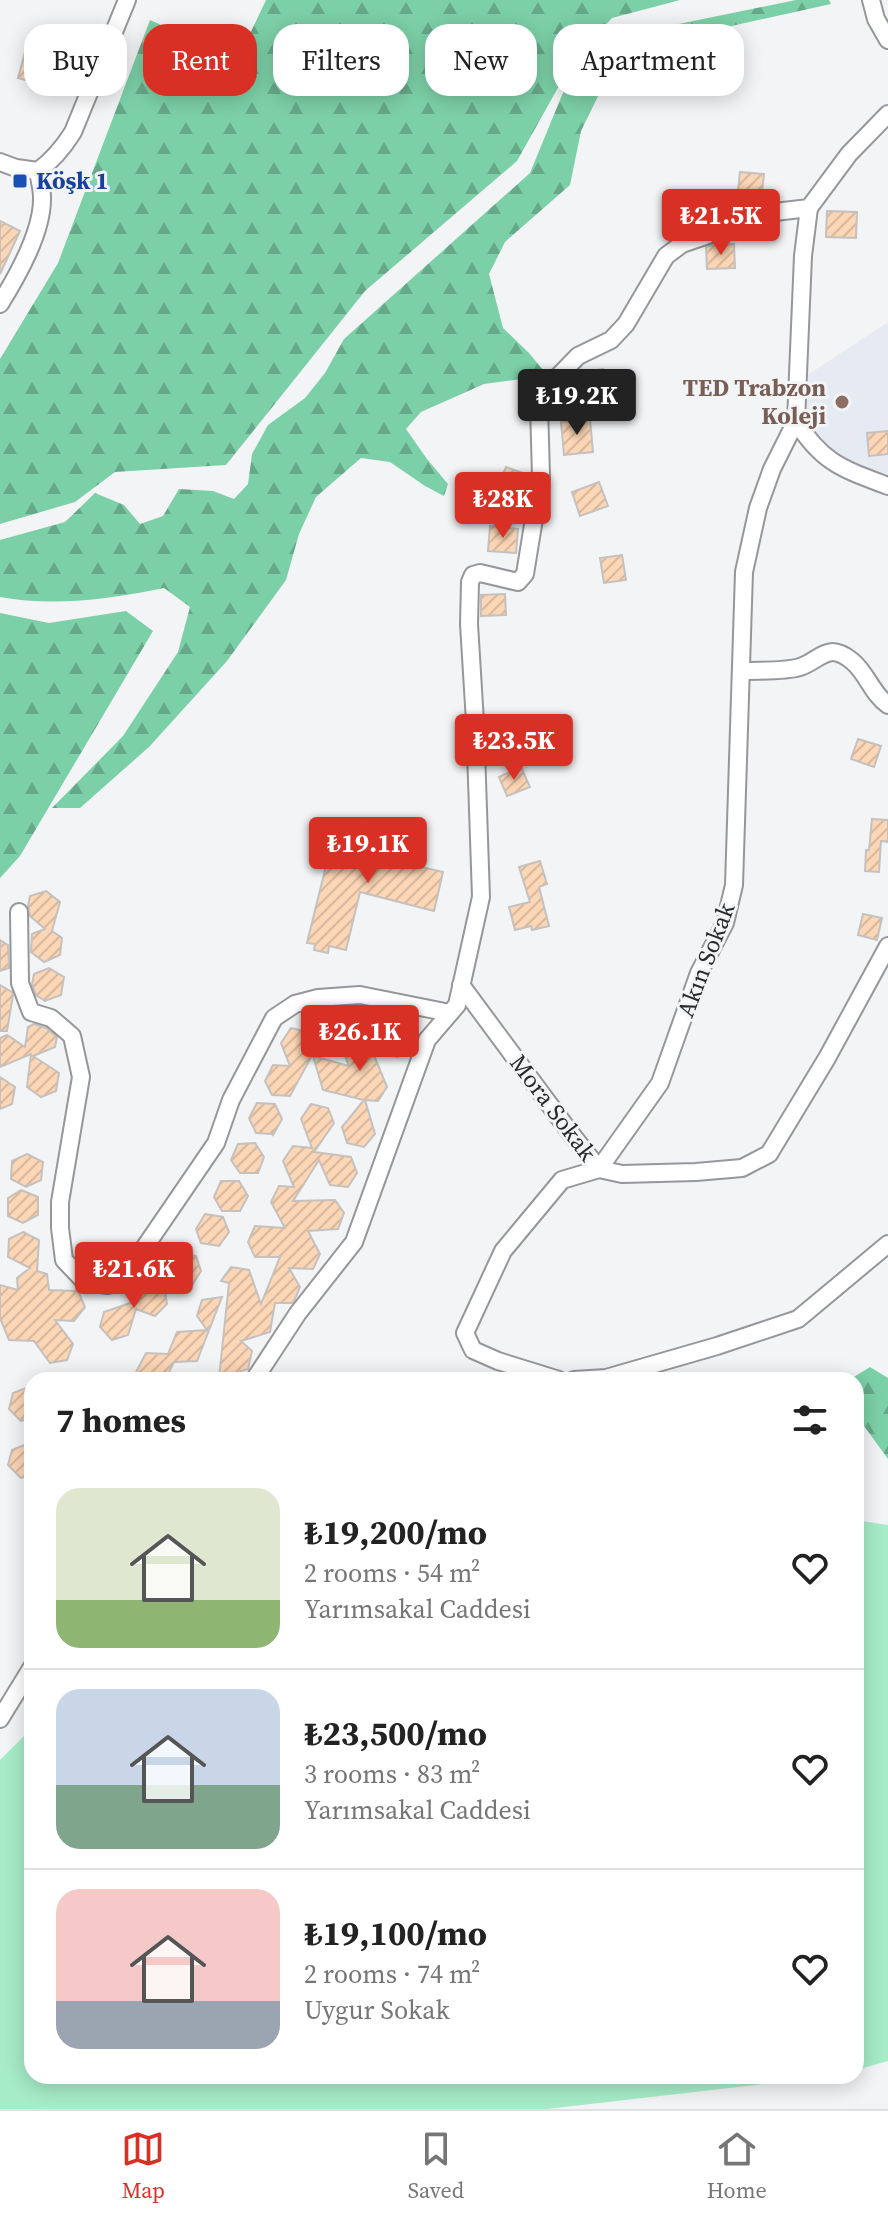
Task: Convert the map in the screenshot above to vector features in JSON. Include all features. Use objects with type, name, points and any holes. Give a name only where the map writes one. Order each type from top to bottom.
[{"type":"street","points":[[0,162],[38,171],[64,147],[127,0]]},
{"type":"street","points":[[871,0],[876,19],[888,40]]},
{"type":"street","points":[[888,114],[849,154],[809,208],[803,256],[796,421],[809,442],[825,458],[888,486]]},
{"type":"street","points":[[0,304],[16,277],[40,221],[42,196],[38,171]]},
{"type":"street","points":[[259,1372],[298,1313],[354,1242],[427,1040],[457,1005],[481,897],[469,624],[470,582],[473,575],[480,573],[518,582],[525,574],[541,476],[539,406],[542,393],[578,356],[611,340],[626,324],[666,256],[682,244],[775,212],[809,208]]},
{"type":"street","name":"Akın Sokak","points":[[599,1169],[660,1083],[699,973],[725,923],[734,885],[744,572],[758,508],[772,469],[796,421]]},
{"type":"street","points":[[743,671],[801,666],[824,652],[839,653],[853,662],[888,705]]},
{"type":"street","points":[[19,912],[20,983],[31,1012],[51,1018],[72,1036],[81,1077],[60,1202],[60,1228],[64,1260],[85,1282],[108,1285],[124,1274],[136,1260],[216,1143],[231,1100],[274,1018],[295,1004],[318,998],[360,995],[450,1013]]},
{"type":"street","name":"Mora Sokak","points":[[461,985],[599,1169],[622,1174],[742,1168],[769,1154],[827,1058],[888,946]]},
{"type":"street","points":[[533,1372],[473,1350],[465,1333],[503,1251],[562,1180],[599,1169]]},
{"type":"street","points":[[627,1372],[798,1319],[888,1244]]},
{"type":"street","points":[[0,1719],[24,1680]]},
{"type":"shaded area","name":"TED Trabzon Koleji","points":[[888,322],[888,486],[853,473],[796,421],[797,382]]},
{"type":"green space","points":[[266,0],[680,0],[612,18],[606,24],[553,24],[553,96],[517,161],[365,291],[226,465],[115,472],[75,502],[0,524],[0,359],[58,263],[121,96],[127,96],[127,81],[143,38],[143,96],[257,96],[255,24]]},
{"type":"green space","points":[[796,0],[829,0],[831,4],[740,24],[679,24]]},
{"type":"green space","points":[[562,96],[598,96],[581,131],[570,185],[505,242],[489,274],[503,328],[543,370],[522,379],[484,384],[421,412],[406,429],[448,484],[444,496],[390,462],[361,458],[316,497],[299,534],[286,580],[227,661],[149,747],[80,808],[52,808],[123,736],[178,652],[190,607],[164,588],[82,600],[41,601],[0,597],[0,540],[65,522],[95,493],[124,505],[140,524],[163,516],[179,489],[213,491],[234,499],[248,484],[252,454],[268,425],[305,398],[325,373],[344,339],[530,173]]},
{"type":"green space","points":[[126,611],[153,631],[20,856],[0,878],[0,613],[49,623]]},
{"type":"green space","points":[[870,1367],[888,1378],[888,1459],[864,1426],[862,1372]]},
{"type":"green space","points":[[864,1521],[888,1525],[888,2061],[864,2068]]},
{"type":"green space","points":[[24,1736],[24,2084],[764,2084],[547,2109],[0,2109],[0,1760]]},
{"type":"building","points":[[24,56],[24,80],[18,78]]},
{"type":"building","points":[[740,172],[764,174],[761,202],[737,200]]},
{"type":"building","points":[[827,211],[857,212],[856,238],[826,237]]},
{"type":"building","points":[[0,221],[20,231],[0,274]]},
{"type":"building","points":[[734,244],[735,268],[707,269],[706,247]]},
{"type":"building","points":[[603,369],[606,397],[582,399],[579,372]]},
{"type":"building","points":[[590,419],[593,452],[564,455],[561,422]]},
{"type":"building","points":[[888,431],[888,454],[869,456],[867,433]]},
{"type":"building","points":[[506,467],[526,474],[517,498],[496,490]]},
{"type":"building","points":[[599,482],[608,506],[580,516],[572,492]]},
{"type":"building","points":[[490,526],[518,529],[516,553],[488,551]]},
{"type":"building","points":[[622,555],[626,580],[604,583],[600,558]]},
{"type":"building","points":[[505,594],[506,615],[481,616],[481,595]]},
{"type":"building","points":[[858,739],[881,746],[874,767],[851,759]]},
{"type":"building","points":[[521,767],[530,787],[507,796],[499,777]]},
{"type":"building","points":[[368,818],[388,823],[386,829],[399,832],[392,860],[443,872],[434,911],[360,892],[346,950],[329,946],[328,953],[314,950],[315,944],[307,943],[327,862],[348,867],[359,822],[367,824]]},
{"type":"building","points":[[872,819],[888,820],[888,842],[881,841],[879,872],[865,871]]},
{"type":"building","points":[[540,861],[547,884],[539,887],[549,926],[515,930],[509,907],[530,902],[519,867]]},
{"type":"building","points":[[46,891],[60,902],[52,931],[62,938],[60,955],[44,962],[31,952],[32,934],[45,929],[30,916],[28,906],[30,896]]},
{"type":"building","points":[[863,914],[882,918],[877,940],[858,935]]},
{"type":"building","points":[[0,940],[8,945],[9,968],[0,971]]},
{"type":"building","points":[[49,968],[64,977],[61,995],[45,1001],[36,995],[32,984],[34,974]]},
{"type":"building","points":[[0,985],[13,995],[7,1031],[0,1031]]},
{"type":"building","points":[[346,1019],[364,1022],[371,1043],[384,1024],[401,1027],[407,1043],[398,1057],[373,1053],[387,1087],[378,1101],[365,1100],[375,1134],[364,1147],[347,1143],[342,1127],[364,1100],[323,1090],[313,1056],[349,1066],[336,1034]]},
{"type":"building","points":[[34,1024],[46,1028],[57,1037],[55,1047],[33,1056],[59,1073],[56,1091],[41,1097],[27,1087],[31,1054],[0,1067],[0,1038],[7,1035],[25,1047],[28,1027]]},
{"type":"building","points":[[291,1028],[308,1032],[315,1050],[290,1096],[272,1095],[265,1081],[273,1065],[290,1066],[281,1043]]},
{"type":"building","points":[[0,1077],[15,1087],[12,1104],[0,1109]]},
{"type":"building","points":[[257,1103],[275,1104],[282,1119],[273,1135],[256,1133],[249,1118]]},
{"type":"building","points":[[311,1104],[328,1108],[334,1123],[314,1152],[351,1157],[357,1173],[348,1187],[330,1185],[319,1160],[293,1201],[335,1200],[344,1213],[338,1229],[308,1231],[320,1254],[313,1269],[289,1268],[300,1287],[295,1299],[292,1303],[275,1303],[270,1332],[241,1341],[252,1351],[248,1369],[220,1372],[229,1283],[221,1281],[231,1267],[249,1270],[261,1304],[280,1257],[255,1257],[248,1242],[255,1226],[285,1228],[271,1202],[279,1186],[294,1187],[283,1161],[293,1146],[312,1148],[301,1119]]},
{"type":"building","points":[[255,1143],[264,1157],[258,1173],[240,1173],[231,1160],[238,1144]]},
{"type":"building","points":[[27,1154],[43,1162],[41,1180],[26,1187],[11,1179],[12,1161]]},
{"type":"building","points":[[221,1181],[239,1181],[248,1196],[240,1211],[222,1211],[214,1197]]},
{"type":"building","points":[[21,1190],[38,1197],[38,1215],[23,1223],[8,1216],[8,1198]]},
{"type":"building","points":[[205,1214],[223,1217],[229,1232],[219,1246],[201,1243],[196,1229]]},
{"type":"building","points":[[23,1232],[39,1240],[37,1271],[47,1274],[49,1290],[78,1291],[85,1307],[74,1321],[55,1320],[73,1344],[67,1360],[50,1363],[34,1341],[9,1340],[0,1318],[0,1285],[18,1290],[17,1278],[30,1268],[8,1257],[9,1239]]},
{"type":"building","points":[[178,1252],[196,1256],[201,1271],[192,1285],[174,1282],[168,1267]]},
{"type":"building","points":[[147,1281],[164,1287],[167,1304],[155,1316],[136,1309],[128,1335],[112,1340],[100,1327],[104,1312],[136,1301],[135,1294]]},
{"type":"building","points":[[222,1297],[197,1361],[174,1362],[169,1372],[136,1372],[146,1353],[168,1354],[177,1332],[207,1330],[197,1316],[202,1300]]},
{"type":"building","points":[[24,1389],[24,1420],[21,1421],[9,1409],[13,1393]]},
{"type":"building","points":[[24,1445],[24,1477],[21,1478],[8,1465],[12,1450]]},
{"type":"place","name":"Köşk 1","points":[[20,181]]},
{"type":"place","name":"TED Trabzon Koleji","points":[[842,402]]}]
